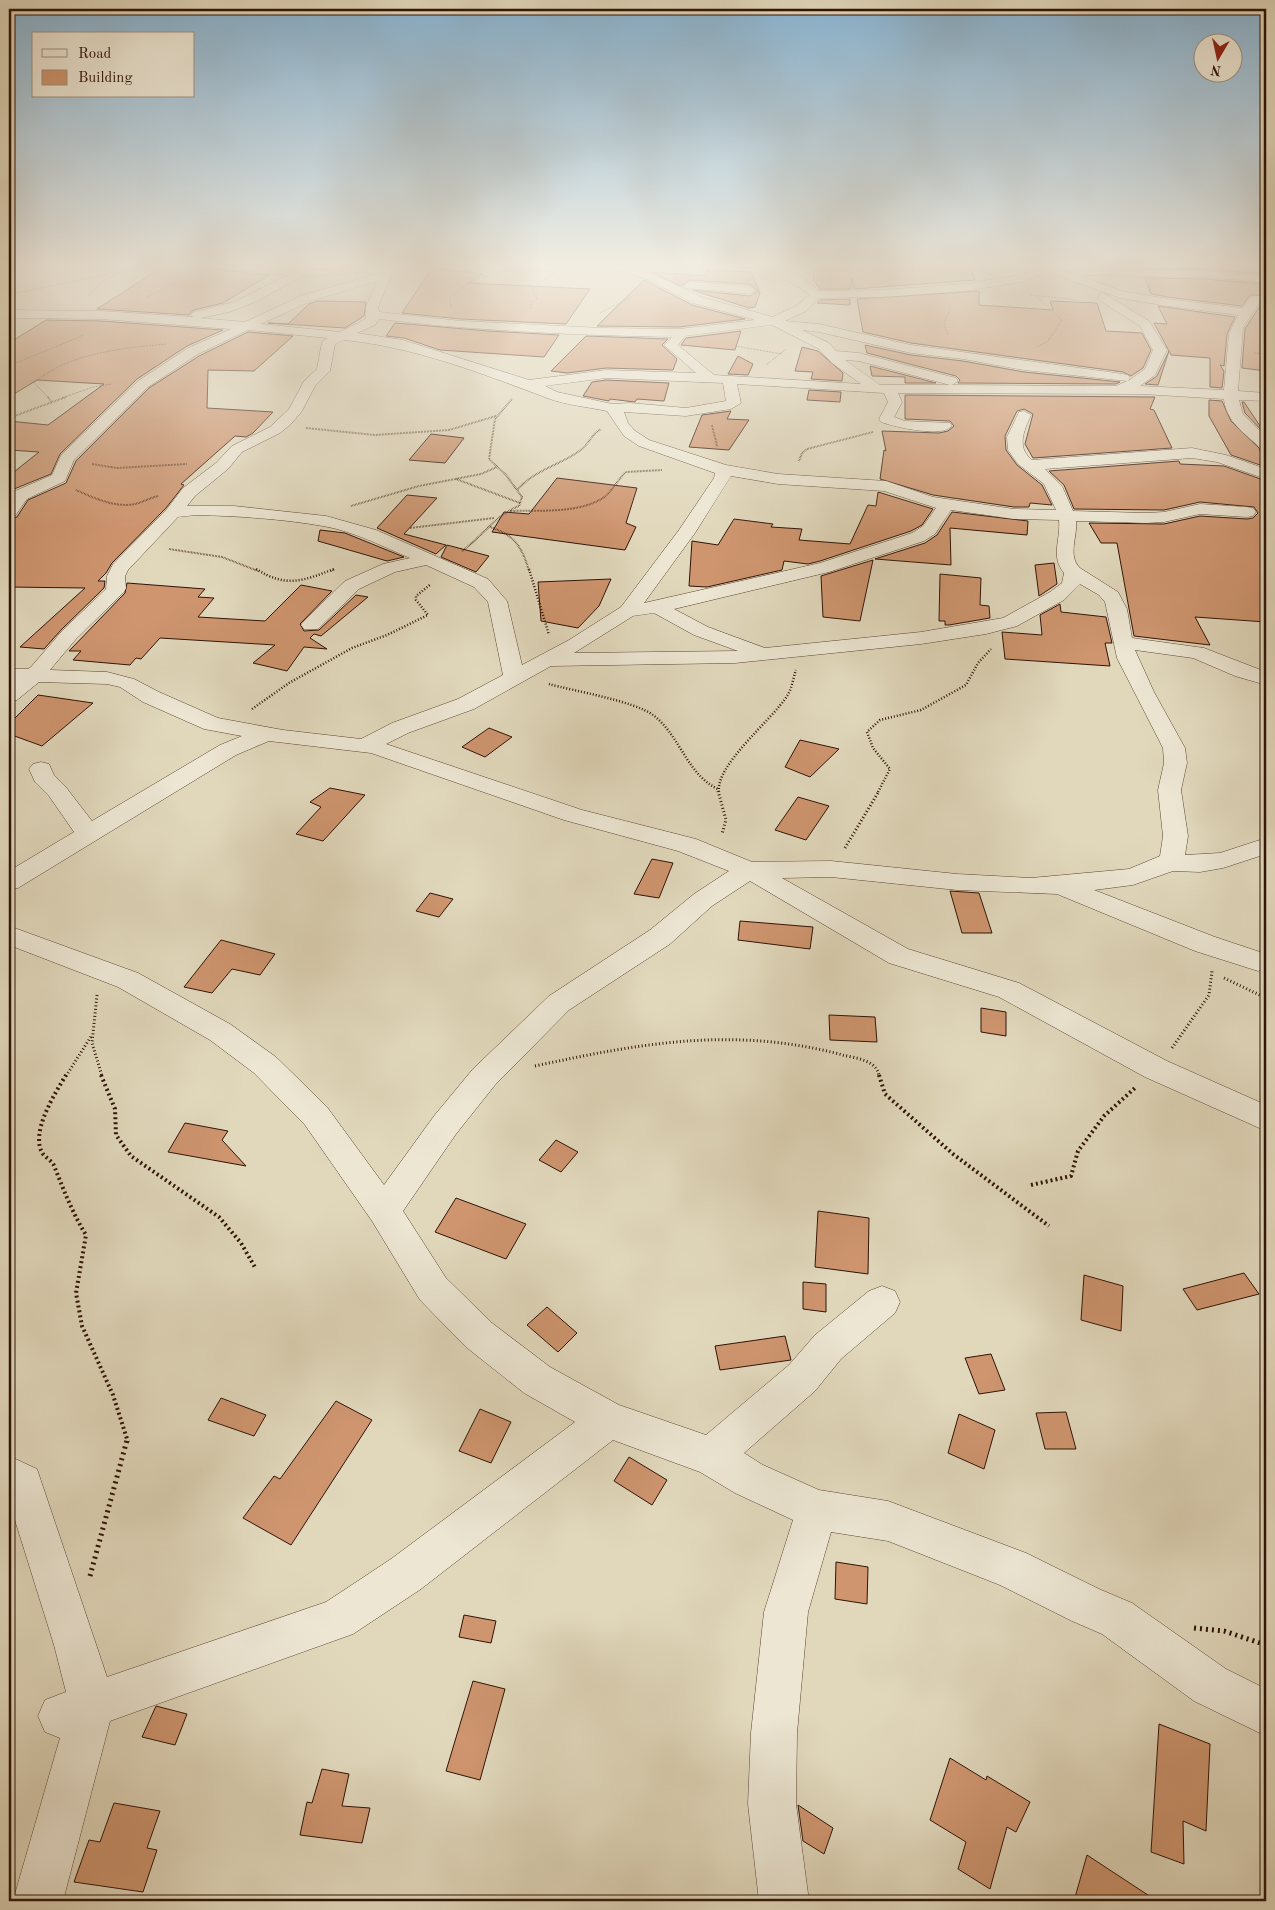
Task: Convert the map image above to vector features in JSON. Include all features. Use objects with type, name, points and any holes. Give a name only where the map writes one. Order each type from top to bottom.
[{"type":"street","points":[[11,503],[51,483],[62,472],[67,458],[143,384],[192,353]]},
{"type":"street","points":[[9,695],[26,686],[77,627],[109,598],[117,588],[116,576],[119,568],[173,513],[186,496],[225,463],[237,449],[281,425],[295,411],[309,384],[326,365],[326,353]]},
{"type":"street","points":[[433,353],[525,383],[553,396],[615,414],[629,434],[644,443],[721,469],[778,479],[820,480],[886,486],[946,505],[1014,514],[1164,517],[1200,509],[1247,512]]},
{"type":"street","points":[[679,353],[712,380]]},
{"type":"street","points":[[947,353],[1005,363],[1057,368],[1138,382]]},
{"type":"street","points":[[1116,391],[1149,375],[1159,353]]},
{"type":"street","points":[[1232,353],[1233,375],[1230,394],[1232,410],[1266,445]]},
{"type":"street","points":[[833,354],[837,360],[883,389],[895,402],[886,419],[904,424],[945,426]]},
{"type":"street","points":[[833,354],[859,357],[906,368],[982,389]]},
{"type":"street","points":[[525,383],[618,374],[883,389],[1116,391],[1230,394],[1266,397]]},
{"type":"street","points":[[615,414],[630,407],[701,412],[734,403],[729,381]]},
{"type":"street","points":[[1024,415],[1018,426],[1014,442],[1019,455],[1042,473],[1054,486],[1066,515],[1068,529],[1065,554],[1068,565],[1074,572],[1111,596],[1116,606],[1123,643],[1143,695],[1174,748],[1175,767],[1170,779],[1168,793],[1175,844],[1170,863]]},
{"type":"street","points":[[1030,465],[1192,453],[1214,456],[1266,474]]},
{"type":"street","points":[[364,746],[400,728],[466,704],[553,656],[628,611],[686,533],[722,478],[721,469]]},
{"type":"street","points":[[628,611],[657,607],[823,568],[918,537],[929,530],[946,505]]},
{"type":"street","points":[[173,513],[198,510],[234,511],[312,518],[369,534],[481,583],[497,601],[517,676]]},
{"type":"street","points":[[311,624],[352,585],[389,568],[428,560]]},
{"type":"street","points":[[553,656],[712,658],[921,638],[998,624],[1032,611],[1071,585],[1074,572]]},
{"type":"street","points":[[657,607],[701,631],[764,653]]},
{"type":"street","points":[[1123,643],[1197,652],[1242,672],[1266,679]]},
{"type":"street","points":[[9,675],[37,674],[107,678],[127,683],[182,712],[212,724],[267,734],[364,746],[450,772],[573,815],[687,845],[749,870],[899,956],[976,978],[1009,990],[1156,1069],[1266,1119]]},
{"type":"street","points":[[9,882],[228,750],[267,734]]},
{"type":"street","points":[[41,769],[43,777],[57,791],[89,835]]},
{"type":"street","points":[[384,1211],[444,1125],[484,1076],[559,1003],[660,937],[704,900],[749,870],[831,869],[958,882],[1031,886],[1060,885],[1133,877],[1170,863],[1200,864],[1223,860],[1266,846]]},
{"type":"street","points":[[1060,885],[1206,944],[1258,961]]},
{"type":"street","points":[[9,935],[128,980],[220,1032],[265,1065],[316,1116],[384,1211],[433,1288],[479,1335],[537,1380],[609,1420],[710,1456],[749,1479],[817,1510],[888,1521],[1011,1568],[1087,1606],[1117,1618],[1210,1685],[1266,1713]]},
{"type":"street","points":[[710,1456],[802,1378],[828,1347],[882,1302]]},
{"type":"street","points":[[77,1711],[338,1619],[406,1574],[609,1420]]},
{"type":"street","points":[[9,1476],[23,1483],[76,1645],[77,1711],[38,1901]]},
{"type":"street","points":[[784,1901],[772,1804],[774,1733],[786,1612],[817,1510]]},
{"type":"path","points":[[9,366],[39,353]]},
{"type":"path","points":[[52,404],[45,392],[34,383],[37,378],[64,366],[109,353]]},
{"type":"path","points":[[768,383],[765,371],[766,364],[771,358],[780,353]]},
{"type":"path","points":[[1005,363],[1017,353]]},
{"type":"path","points":[[9,361],[14,363]]},
{"type":"path","points":[[9,418],[52,404],[93,387],[161,371]]},
{"type":"path","points":[[369,534],[494,518],[504,511],[519,506],[522,497],[518,489],[489,459],[490,444],[497,416],[525,383]]},
{"type":"path","points":[[701,412],[710,420],[721,469]]},
{"type":"path","points":[[518,489],[531,474],[582,448],[591,434],[615,414]]},
{"type":"path","points":[[281,425],[375,435],[458,429],[497,416]]},
{"type":"path","points":[[778,479],[789,472],[807,449],[870,433],[881,428],[889,420]]},
{"type":"path","points":[[62,472],[80,465],[95,464],[117,468],[225,463]]},
{"type":"path","points":[[312,518],[419,486],[481,474],[497,467]]},
{"type":"path","points":[[504,511],[586,505],[601,500],[611,492],[626,472],[665,470]]},
{"type":"path","points":[[456,479],[520,503]]},
{"type":"path","points":[[51,483],[89,497],[127,505],[134,505],[159,496],[186,496]]},
{"type":"path","points":[[428,560],[461,551],[478,540],[490,527],[494,518]]},
{"type":"path","points":[[490,527],[504,532],[516,542],[522,553],[553,656]]},
{"type":"path","points":[[140,548],[204,552],[252,567],[259,573],[282,582],[313,577],[337,568]]},
{"type":"path","points":[[230,727],[264,699],[289,683],[352,648],[421,620],[428,615],[416,600],[416,596],[433,583],[457,572]]},
{"type":"path","points":[[831,869],[869,804],[885,782],[890,769],[873,748],[867,732],[880,720],[921,710],[966,685],[978,663],[989,654],[998,624]]},
{"type":"path","points":[[723,859],[722,835],[726,820],[718,789],[724,771],[734,756],[747,744],[788,695],[796,672],[790,650]]},
{"type":"path","points":[[517,676],[636,707],[654,715],[678,743],[698,775],[705,783],[718,789]]},
{"type":"path","points":[[1031,1185],[1071,1176],[1078,1152],[1104,1116],[1156,1069],[1209,995],[1212,972],[1206,944]]},
{"type":"path","points":[[100,970],[92,1043],[100,1072],[115,1109],[116,1135],[131,1156],[219,1218],[241,1243],[256,1268]]},
{"type":"path","points":[[1212,972],[1266,998]]},
{"type":"path","points":[[89,1578],[128,1444],[125,1429],[113,1395],[82,1326],[76,1293],[86,1235],[73,1214],[54,1164],[42,1153],[39,1138],[48,1104],[92,1034]]},
{"type":"path","points":[[484,1076],[595,1053],[662,1043],[727,1037],[783,1041],[817,1048],[876,1067],[879,1084],[885,1094],[953,1154],[1049,1226]]},
{"type":"building","points":[[9,353],[176,353],[137,379],[60,454],[51,474],[14,489],[9,495],[9,476],[39,452],[9,450],[9,421],[48,425],[104,384],[37,380],[9,397]]},
{"type":"building","points":[[205,353],[274,353],[254,371],[208,370],[207,408],[273,412],[253,433],[246,437],[235,436],[181,484],[184,485],[166,508],[112,563],[98,581],[105,581],[104,588],[44,649],[20,647],[85,588],[9,587],[9,519],[17,517],[28,500],[66,483],[76,461],[149,388]]},
{"type":"building","points":[[487,353],[547,353],[544,357]]},
{"type":"building","points":[[569,353],[671,353],[677,359],[673,370],[606,368],[567,373],[551,371]]},
{"type":"building","points":[[800,353],[820,353],[843,373],[842,381],[811,379],[813,372],[795,371]]},
{"type":"building","points":[[868,353],[902,353],[963,361],[1024,372],[1120,382],[1116,384],[958,383],[960,380],[956,376]]},
{"type":"building","points":[[985,353],[1150,353],[1143,368],[1131,376],[1123,372]]},
{"type":"building","points":[[1168,353],[1158,385],[1145,384],[1157,376]]},
{"type":"building","points":[[1170,353],[1225,353],[1224,366],[1220,365],[1224,371],[1222,388],[1210,387],[1210,358],[1171,355]]},
{"type":"building","points":[[1243,353],[1266,353],[1266,371],[1242,368]]},
{"type":"building","points":[[738,356],[753,364],[748,375],[728,374]]},
{"type":"building","points":[[870,366],[936,383],[905,383],[905,377],[872,376]]},
{"type":"building","points":[[606,380],[669,383],[664,401],[637,399],[635,402],[610,399],[609,401],[583,396],[592,382]]},
{"type":"building","points":[[809,390],[841,392],[840,402],[807,400]]},
{"type":"building","points":[[905,395],[1155,397],[1150,409],[1154,410],[1172,448],[1033,458],[1025,444],[1033,414],[1024,409],[1017,411],[1005,436],[1006,450],[1017,465],[1042,485],[1052,505],[1030,503],[1029,507],[1014,507],[933,495],[880,479],[884,450],[886,451],[882,431],[939,433],[948,431],[954,426],[950,421],[905,419]]},
{"type":"building","points":[[1209,400],[1222,401],[1231,421],[1259,448],[1266,467],[1231,455],[1209,416]]},
{"type":"building","points":[[1242,402],[1244,402],[1266,435],[1245,413]]},
{"type":"building","points":[[731,411],[727,419],[749,420],[729,450],[689,447],[702,415]]},
{"type":"building","points":[[431,434],[464,438],[445,463],[409,460]]},
{"type":"building","points":[[1179,461],[1180,464],[1224,466],[1266,481],[1266,622],[1195,617],[1210,645],[1134,636],[1117,543],[1101,543],[1089,523],[1164,524],[1200,516],[1247,519],[1253,518],[1258,513],[1254,507],[1200,502],[1164,510],[1074,509],[1064,485],[1049,471]]},
{"type":"building","points":[[557,478],[637,488],[626,523],[636,527],[625,550],[492,532],[504,512],[529,514]]},
{"type":"building","points":[[878,492],[933,509],[922,525],[911,531],[820,561],[808,564],[784,561],[782,570],[707,587],[689,586],[692,541],[718,545],[734,519],[773,524],[771,527],[802,529],[799,540],[850,544],[868,505],[876,506]]},
{"type":"building","points":[[407,495],[437,498],[404,534],[446,545],[436,554],[377,528]]},
{"type":"building","points":[[952,512],[1028,521],[1027,535],[950,528],[951,565],[875,559],[925,543],[937,535]]},
{"type":"building","points":[[320,530],[345,533],[404,557],[387,561],[318,541]]},
{"type":"building","points":[[447,545],[489,556],[476,572],[441,557]]},
{"type":"building","points":[[873,560],[860,621],[823,617],[821,576]]},
{"type":"building","points":[[1054,563],[1057,584],[1039,596],[1035,565]]},
{"type":"building","points":[[940,574],[981,578],[980,605],[989,606],[990,618],[949,625],[945,625],[945,621],[939,621]]},
{"type":"building","points":[[611,579],[599,606],[578,628],[541,621],[538,582]]},
{"type":"building","points":[[127,583],[205,589],[198,597],[214,598],[198,617],[265,621],[301,585],[332,591],[300,624],[304,631],[319,630],[356,595],[368,597],[321,636],[314,634],[310,638],[327,649],[304,647],[287,671],[253,663],[275,645],[160,638],[141,659],[136,658],[130,665],[73,660],[81,651],[69,651],[125,593]]},
{"type":"building","points":[[1060,604],[1061,612],[1106,617],[1112,643],[1105,643],[1110,666],[1005,659],[1002,632],[1042,635],[1040,615]]},
{"type":"building","points":[[38,695],[93,703],[42,746],[9,734],[9,724]]},
{"type":"building","points":[[489,728],[512,737],[485,757],[462,747]]},
{"type":"building","points":[[800,740],[839,749],[810,777],[785,767]]},
{"type":"building","points":[[330,788],[365,795],[323,841],[296,834],[321,807],[310,802]]},
{"type":"building","points":[[798,797],[829,806],[806,840],[775,830]]},
{"type":"building","points":[[652,859],[673,863],[659,898],[634,894]]},
{"type":"building","points":[[950,891],[979,893],[992,933],[962,933]]},
{"type":"building","points":[[430,893],[453,899],[439,917],[416,911]]},
{"type":"building","points":[[740,921],[813,927],[810,949],[738,940]]},
{"type":"building","points":[[221,940],[275,954],[260,975],[232,969],[212,993],[184,987]]},
{"type":"building","points":[[981,1008],[1006,1012],[1006,1036],[981,1032]]},
{"type":"building","points":[[829,1015],[875,1017],[877,1042],[830,1040]]},
{"type":"building","points":[[185,1123],[228,1131],[222,1140],[246,1166],[168,1152]]},
{"type":"building","points":[[556,1140],[578,1152],[561,1172],[539,1160]]},
{"type":"building","points":[[456,1198],[526,1224],[506,1259],[435,1232]]},
{"type":"building","points":[[818,1211],[869,1218],[868,1274],[815,1267]]},
{"type":"building","points":[[1244,1273],[1259,1294],[1197,1310],[1183,1289]]},
{"type":"building","points":[[1084,1275],[1123,1286],[1121,1331],[1081,1320]]},
{"type":"building","points":[[803,1282],[826,1284],[826,1312],[803,1309]]},
{"type":"building","points":[[547,1307],[577,1333],[558,1352],[527,1325]]},
{"type":"building","points":[[785,1336],[791,1360],[720,1370],[715,1346]]},
{"type":"building","points":[[991,1354],[1005,1390],[979,1394],[965,1358]]},
{"type":"building","points":[[221,1398],[266,1415],[254,1436],[208,1420]]},
{"type":"building","points":[[336,1401],[372,1420],[291,1545],[243,1518],[274,1476],[280,1479]]},
{"type":"building","points":[[480,1409],[511,1422],[491,1463],[459,1451]]},
{"type":"building","points":[[1066,1412],[1076,1449],[1045,1449],[1036,1413]]},
{"type":"building","points":[[959,1414],[995,1430],[984,1469],[948,1453]]},
{"type":"building","points":[[629,1457],[667,1480],[652,1505],[614,1481]]},
{"type":"building","points":[[836,1562],[868,1567],[867,1604],[835,1599]]},
{"type":"building","points":[[464,1615],[496,1621],[491,1643],[459,1637]]},
{"type":"building","points":[[473,1681],[505,1689],[480,1780],[446,1771]]},
{"type":"building","points":[[156,1706],[187,1714],[175,1745],[142,1737]]},
{"type":"building","points":[[1159,1724],[1210,1744],[1206,1831],[1183,1821],[1184,1864],[1151,1852]]},
{"type":"building","points":[[950,1758],[986,1780],[987,1776],[1030,1802],[1016,1832],[1007,1827],[990,1889],[958,1869],[966,1842],[930,1820]]},
{"type":"building","points":[[322,1769],[349,1774],[342,1806],[370,1808],[362,1843],[300,1835],[307,1802],[312,1803]]},
{"type":"building","points":[[114,1803],[160,1811],[147,1848],[157,1850],[143,1892],[74,1882],[89,1840],[100,1842]]},
{"type":"building","points":[[798,1805],[833,1828],[824,1854],[803,1841]]},
{"type":"building","points":[[1087,1855],[1157,1901],[1074,1901]]}]
